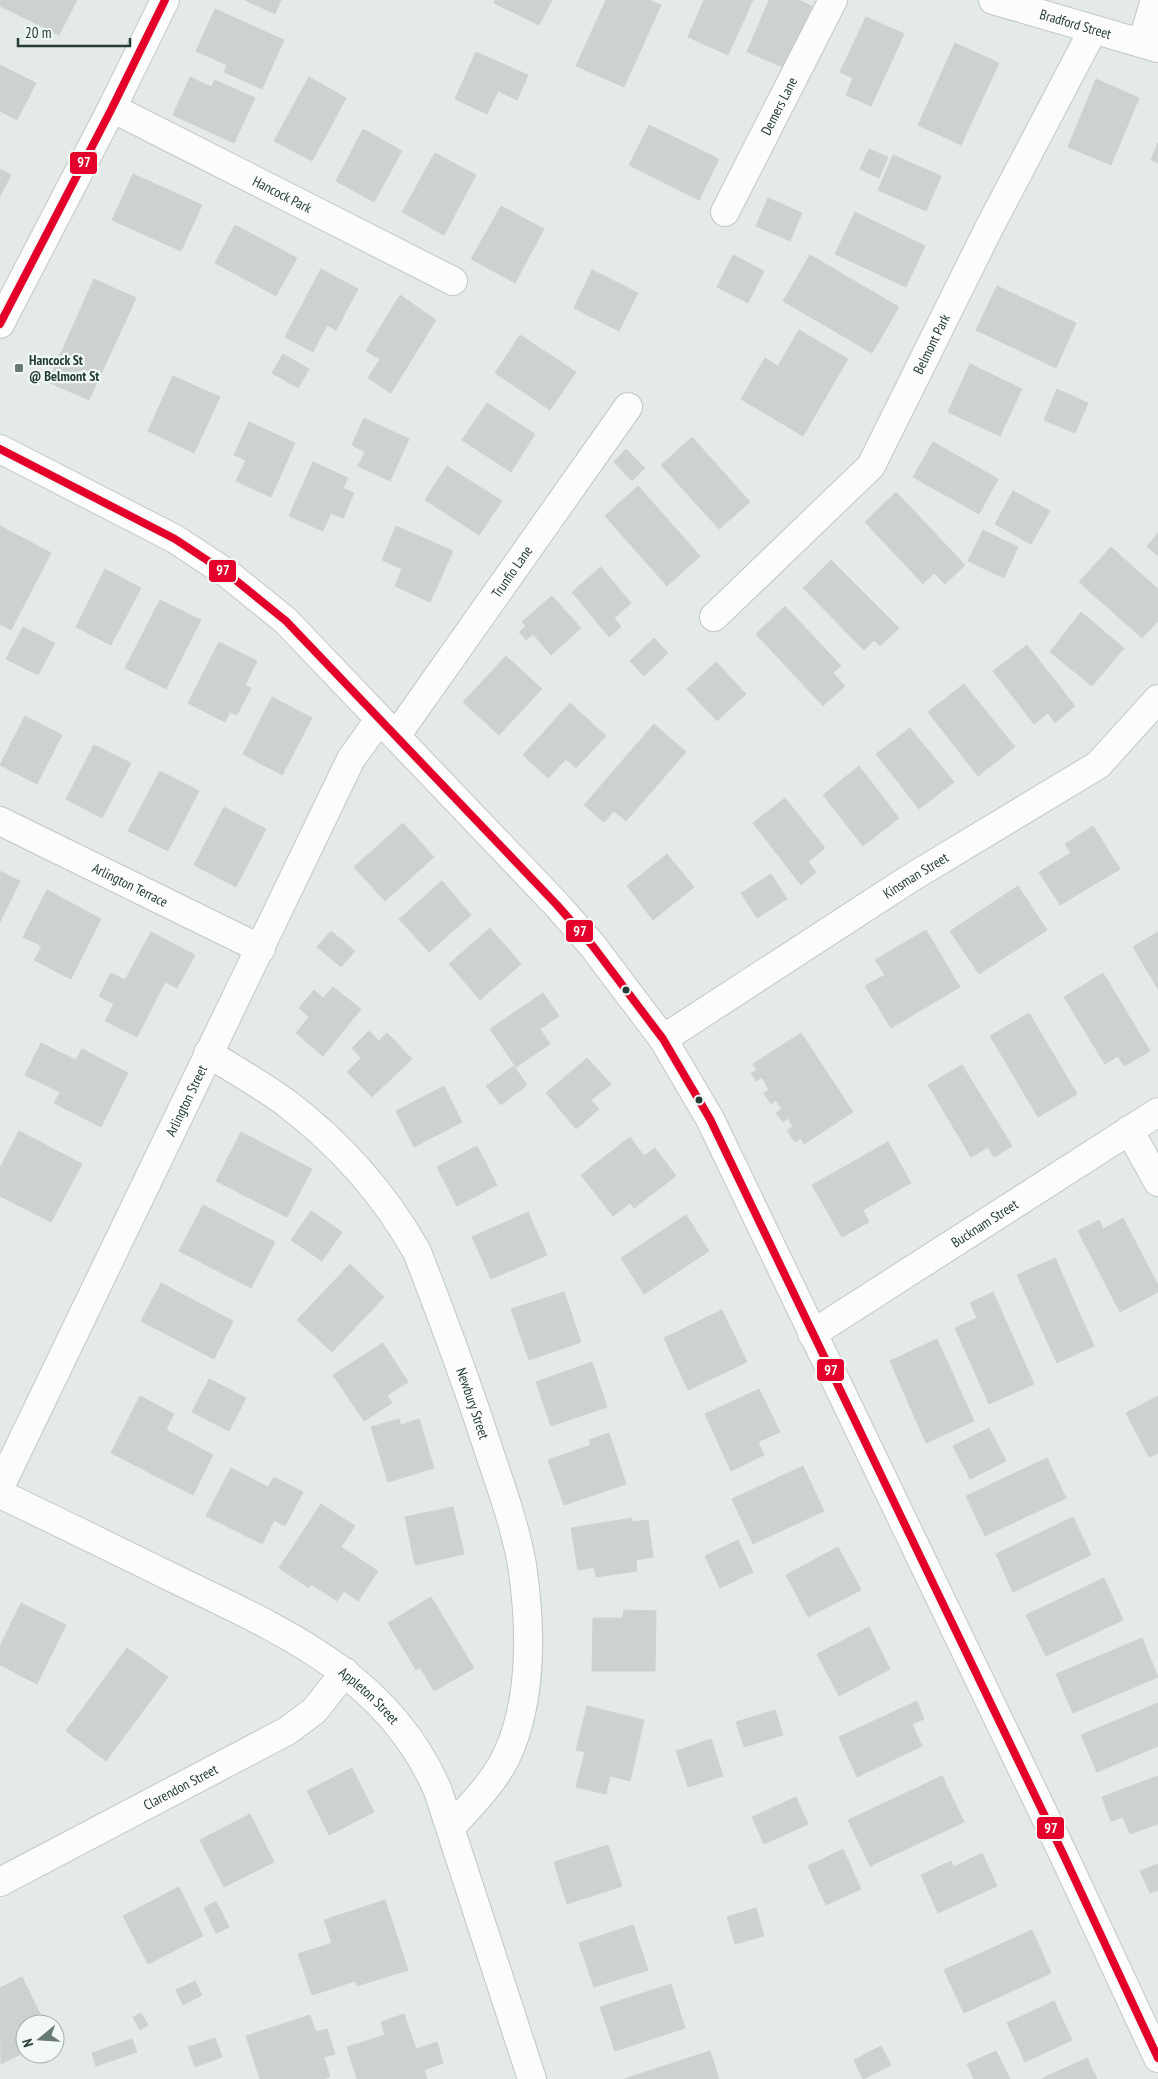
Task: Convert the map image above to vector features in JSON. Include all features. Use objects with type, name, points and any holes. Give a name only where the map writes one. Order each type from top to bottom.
[{"type":"street","points":[[0,324],[112,108],[165,0]]},
{"type":"street","name":"Demers Lane","points":[[725,212],[833,0]]},
{"type":"street","name":"Bradford Street","points":[[993,0],[1150,46]]},
{"type":"street","points":[[1150,46],[1154,0]]},
{"type":"street","name":"Belmont Park","points":[[714,617],[870,466],[989,228],[1094,30]]},
{"type":"street","name":"Hancock Park","points":[[112,108],[452,280]]},
{"type":"street","name":"Trunfio Lane","points":[[388,728],[628,407]]},
{"type":"street","points":[[0,449],[125,511],[209,560],[286,621],[563,912],[624,985],[663,1039],[710,1119],[1066,1858],[1158,2058]]},
{"type":"street","name":"Kinsman Street","points":[[663,1039],[909,879],[1098,765],[1158,699]]},
{"type":"street","name":"Arlington Street","points":[[0,1487],[351,759],[388,728]]},
{"type":"street","name":"Arlington Terrace","points":[[0,821],[261,949]]},
{"type":"street","name":"Newbury Street","points":[[208,1053],[284,1102],[317,1129],[369,1181],[400,1223],[417,1252],[466,1381],[505,1502],[522,1564],[527,1626],[524,1691],[518,1719],[507,1754],[493,1782],[451,1827]]},
{"type":"street","name":"Bucknam Street","points":[[812,1334],[1158,1112]]},
{"type":"street","points":[[1129,1130],[1158,1182]]},
{"type":"street","name":"Appleton Street","points":[[0,1494],[295,1639],[345,1672],[385,1708],[416,1748],[433,1779],[451,1827],[532,2079]]},
{"type":"street","name":"Clarendon Street","points":[[0,1882],[287,1731],[314,1711],[345,1672]]},
{"type":"building","points":[[0,0],[77,0],[59,35],[0,6]]},
{"type":"building","points":[[245,0],[281,0],[275,14]]},
{"type":"building","points":[[495,0],[552,0],[539,25],[494,3]]},
{"type":"building","points":[[606,0],[649,0],[661,5],[624,87],[576,66]]},
{"type":"building","points":[[704,0],[753,0],[728,55],[688,37]]},
{"type":"building","points":[[769,0],[798,0],[812,6],[785,68],[747,52]]},
{"type":"building","points":[[215,9],[284,40],[262,89],[224,72],[227,65],[196,51]]},
{"type":"building","points":[[866,17],[904,34],[871,106],[846,95],[853,78],[840,72]]},
{"type":"building","points":[[955,43],[999,63],[961,145],[918,125]]},
{"type":"building","points":[[476,52],[528,75],[517,100],[498,91],[487,114],[455,99]]},
{"type":"building","points":[[0,65],[36,83],[17,120],[0,111]]},
{"type":"building","points":[[190,77],[211,87],[215,80],[255,98],[234,143],[173,115]]},
{"type":"building","points":[[309,77],[346,98],[312,161],[274,141]]},
{"type":"building","points":[[1096,79],[1139,98],[1111,165],[1068,147]]},
{"type":"building","points":[[649,125],[719,159],[699,200],[629,165]]},
{"type":"building","points":[[363,129],[402,151],[374,202],[336,181]]},
{"type":"building","points":[[1158,143],[1158,163],[1151,160]]},
{"type":"building","points":[[869,149],[888,157],[879,178],[860,169]]},
{"type":"building","points":[[435,153],[476,175],[444,235],[402,212]]},
{"type":"building","points":[[893,155],[941,176],[926,211],[878,190]]},
{"type":"building","points":[[0,169],[11,175],[0,196]]},
{"type":"building","points":[[133,174],[202,205],[181,251],[112,220]]},
{"type":"building","points":[[768,198],[802,213],[790,241],[756,226]]},
{"type":"building","points":[[501,206],[544,229],[515,283],[471,259]]},
{"type":"building","points":[[855,212],[925,246],[906,287],[835,254]]},
{"type":"building","points":[[235,225],[297,258],[276,296],[215,263]]},
{"type":"building","points":[[733,255],[764,271],[748,303],[717,287]]},
{"type":"building","points":[[810,255],[899,307],[872,353],[783,301]]},
{"type":"building","points":[[321,269],[358,289],[336,330],[327,325],[313,352],[285,337]]},
{"type":"building","points":[[592,270],[638,293],[619,331],[574,308]]},
{"type":"building","points":[[94,279],[136,298],[89,400],[48,382]]},
{"type":"building","points":[[997,286],[1076,323],[1056,368],[976,330]]},
{"type":"building","points":[[400,295],[436,320],[391,393],[368,378],[380,359],[366,351]]},
{"type":"building","points":[[799,330],[848,359],[803,436],[741,399],[765,358],[778,366]]},
{"type":"building","points":[[520,335],[576,372],[550,410],[495,373]]},
{"type":"building","points":[[283,354],[309,369],[298,388],[272,373]]},
{"type":"building","points":[[970,364],[1022,389],[1000,436],[948,412]]},
{"type":"building","points":[[173,376],[220,397],[194,453],[148,431]]},
{"type":"building","points":[[1057,389],[1088,403],[1075,433],[1044,420]]},
{"type":"building","points":[[487,403],[535,434],[511,472],[462,440]]},
{"type":"building","points":[[364,418],[409,439],[390,481],[358,466],[365,452],[352,445]]},
{"type":"building","points":[[249,422],[295,443],[271,497],[236,481],[246,460],[234,455]]},
{"type":"building","points":[[692,437],[750,502],[719,529],[661,465]]},
{"type":"building","points":[[933,442],[998,479],[979,514],[913,477]]},
{"type":"building","points":[[626,449],[645,468],[632,481],[614,462]]},
{"type":"building","points":[[313,462],[348,478],[343,488],[354,493],[343,518],[331,513],[323,531],[289,516]]},
{"type":"building","points":[[447,466],[502,501],[479,535],[425,500]]},
{"type":"building","points":[[638,486],[700,556],[667,586],[605,516]]},
{"type":"building","points":[[1013,491],[1050,511],[1031,544],[995,524]]},
{"type":"building","points":[[896,492],[965,565],[945,584],[934,573],[923,584],[865,522]]},
{"type":"building","points":[[0,526],[51,553],[11,630],[0,624]]},
{"type":"building","points":[[396,526],[453,551],[430,602],[395,586],[402,569],[382,560]]},
{"type":"building","points":[[983,530],[1018,547],[1004,578],[968,561]]},
{"type":"building","points":[[1158,533],[1158,556],[1147,546]]},
{"type":"building","points":[[1111,547],[1158,589],[1158,621],[1142,638],[1079,582]]},
{"type":"building","points":[[831,560],[899,628],[880,646],[874,640],[864,650],[803,588]]},
{"type":"building","points":[[601,567],[631,603],[614,618],[621,627],[609,637],[572,592]]},
{"type":"building","points":[[105,569],[141,588],[111,645],[76,627]]},
{"type":"building","points":[[552,596],[581,628],[551,655],[533,634],[526,640],[519,632],[526,626],[522,622]]},
{"type":"building","points":[[160,600],[201,620],[166,689],[125,668]]},
{"type":"building","points":[[785,606],[841,666],[833,673],[845,686],[823,706],[756,634]]},
{"type":"building","points":[[1081,612],[1124,648],[1092,686],[1050,652]]},
{"type":"building","points":[[23,627],[55,643],[38,675],[6,659]]},
{"type":"building","points":[[654,638],[668,653],[644,676],[630,661]]},
{"type":"building","points":[[219,642],[257,661],[245,685],[251,688],[237,715],[230,712],[225,722],[188,703]]},
{"type":"building","points":[[1027,645],[1075,706],[1055,723],[1048,713],[1034,724],[993,671]]},
{"type":"building","points":[[506,656],[542,689],[499,735],[463,702]]},
{"type":"building","points":[[716,662],[746,694],[717,721],[687,689]]},
{"type":"building","points":[[964,684],[1015,747],[978,776],[928,712]]},
{"type":"building","points":[[272,697],[312,718],[282,775],[243,754]]},
{"type":"building","points":[[570,703],[606,736],[576,768],[566,759],[548,778],[523,755]]},
{"type":"building","points":[[25,716],[62,735],[37,784],[0,765]]},
{"type":"building","points":[[654,724],[686,752],[626,821],[614,811],[604,822],[584,805]]},
{"type":"building","points":[[910,728],[954,782],[919,809],[876,754]]},
{"type":"building","points":[[94,745],[131,763],[102,818],[66,799]]},
{"type":"building","points":[[859,766],[899,818],[863,846],[823,795]]},
{"type":"building","points":[[160,771],[199,791],[168,851],[128,831]]},
{"type":"building","points":[[785,798],[825,848],[808,862],[816,872],[801,885],[753,823]]},
{"type":"building","points":[[224,807],[266,829],[236,887],[194,865]]},
{"type":"building","points":[[403,823],[434,857],[385,901],[354,867]]},
{"type":"building","points":[[1093,826],[1120,869],[1060,905],[1039,872],[1071,853],[1065,844]]},
{"type":"building","points":[[667,854],[694,887],[653,920],[627,886]]},
{"type":"building","points":[[0,871],[20,881],[0,922]]},
{"type":"building","points":[[771,874],[787,899],[757,918],[741,893]]},
{"type":"building","points":[[442,881],[471,915],[429,952],[399,919]]},
{"type":"building","points":[[1018,886],[1047,930],[979,974],[950,931]]},
{"type":"building","points":[[47,890],[101,919],[71,979],[34,960],[42,946],[23,937]]},
{"type":"building","points":[[490,928],[521,964],[480,1000],[449,964]]},
{"type":"building","points":[[926,930],[960,987],[891,1028],[865,986],[885,975],[875,960]]},
{"type":"building","points":[[331,931],[355,951],[341,967],[317,947]]},
{"type":"building","points":[[151,932],[195,955],[177,988],[165,982],[137,1037],[105,1021],[114,1004],[99,996],[111,973],[125,980]]},
{"type":"building","points":[[1158,932],[1158,989],[1133,947]]},
{"type":"building","points":[[1103,973],[1150,1051],[1124,1066],[1118,1056],[1105,1064],[1064,997]]},
{"type":"building","points":[[333,987],[361,1009],[323,1056],[296,1033],[309,1017],[299,1008],[314,990],[323,998]]},
{"type":"building","points":[[543,993],[559,1016],[540,1029],[550,1044],[516,1067],[490,1029]]},
{"type":"building","points":[[1029,1013],[1077,1094],[1038,1117],[990,1036]]},
{"type":"building","points":[[369,1031],[379,1041],[387,1033],[412,1059],[372,1097],[347,1072],[361,1058],[352,1048]]},
{"type":"building","points":[[801,1033],[853,1112],[804,1144],[801,1138],[795,1142],[787,1130],[793,1127],[788,1118],[783,1122],[776,1113],[782,1109],[776,1100],[771,1104],[764,1093],[769,1090],[762,1077],[756,1081],[751,1073],[757,1070],[753,1064]]},
{"type":"building","points":[[41,1043],[76,1060],[82,1049],[128,1073],[101,1127],[54,1103],[60,1092],[25,1075]]},
{"type":"building","points":[[587,1058],[611,1084],[591,1100],[599,1109],[576,1129],[546,1093]]},
{"type":"building","points":[[962,1065],[1012,1146],[994,1157],[988,1147],[971,1157],[928,1085]]},
{"type":"building","points":[[514,1066],[527,1085],[501,1105],[486,1086]]},
{"type":"building","points":[[444,1086],[462,1122],[414,1147],[396,1111]]},
{"type":"building","points":[[19,1131],[82,1164],[51,1222],[0,1196],[0,1168]]},
{"type":"building","points":[[241,1132],[312,1169],[287,1217],[216,1181]]},
{"type":"building","points":[[630,1137],[644,1156],[655,1148],[676,1176],[634,1208],[630,1203],[613,1216],[581,1175]]},
{"type":"building","points":[[888,1142],[911,1183],[863,1210],[869,1222],[842,1237],[812,1185]]},
{"type":"building","points":[[477,1146],[497,1185],[457,1206],[437,1167]]},
{"type":"building","points":[[203,1205],[275,1242],[251,1288],[179,1251]]},
{"type":"building","points":[[311,1211],[342,1232],[322,1261],[291,1240]]},
{"type":"building","points":[[528,1212],[547,1255],[491,1279],[472,1237]]},
{"type":"building","points":[[686,1215],[709,1251],[644,1294],[621,1258]]},
{"type":"building","points":[[1123,1218],[1158,1285],[1158,1292],[1120,1312],[1078,1231],[1099,1220],[1103,1229]]},
{"type":"building","points":[[1055,1258],[1094,1346],[1057,1363],[1017,1275]]},
{"type":"building","points":[[350,1264],[384,1297],[332,1352],[297,1320]]},
{"type":"building","points":[[161,1283],[233,1321],[214,1359],[141,1321]]},
{"type":"building","points":[[564,1292],[581,1342],[529,1360],[511,1309]]},
{"type":"building","points":[[993,1292],[1034,1384],[989,1404],[955,1328],[977,1318],[970,1303]]},
{"type":"building","points":[[722,1310],[747,1362],[688,1390],[664,1338]]},
{"type":"building","points":[[937,1339],[974,1421],[926,1443],[890,1361]]},
{"type":"building","points":[[383,1343],[408,1382],[387,1395],[392,1403],[364,1421],[333,1375]]},
{"type":"building","points":[[592,1362],[607,1407],[551,1426],[536,1382]]},
{"type":"building","points":[[209,1379],[246,1398],[229,1431],[192,1412]]},
{"type":"building","points":[[759,1389],[780,1432],[758,1442],[764,1455],[731,1471],[705,1414]]},
{"type":"building","points":[[140,1396],[174,1414],[166,1430],[213,1455],[193,1495],[111,1453]]},
{"type":"building","points":[[1158,1396],[1158,1453],[1149,1457],[1126,1413]]},
{"type":"building","points":[[399,1419],[401,1425],[419,1419],[434,1468],[388,1482],[371,1427]]},
{"type":"building","points":[[989,1428],[1006,1461],[970,1479],[953,1446]]},
{"type":"building","points":[[609,1433],[626,1484],[564,1505],[548,1460],[591,1445],[589,1440]]},
{"type":"building","points":[[1047,1458],[1066,1498],[985,1536],[966,1496]]},
{"type":"building","points":[[803,1466],[824,1511],[753,1544],[732,1499]]},
{"type":"building","points":[[231,1468],[268,1487],[274,1477],[303,1492],[285,1526],[274,1520],[262,1544],[206,1516]]},
{"type":"building","points":[[321,1504],[355,1526],[341,1547],[378,1571],[358,1601],[344,1591],[337,1601],[311,1584],[309,1588],[279,1568]]},
{"type":"building","points":[[453,1507],[464,1554],[415,1565],[405,1517]]},
{"type":"building","points":[[1073,1517],[1091,1555],[1013,1592],[996,1554]]},
{"type":"building","points":[[632,1518],[632,1522],[648,1520],[653,1557],[636,1560],[637,1571],[596,1577],[594,1567],[578,1570],[571,1528]]},
{"type":"building","points":[[738,1540],[753,1572],[720,1588],[705,1556]]},
{"type":"building","points":[[838,1547],[861,1590],[808,1617],[786,1575]]},
{"type":"building","points":[[1104,1578],[1123,1620],[1046,1656],[1026,1615]]},
{"type":"building","points":[[431,1597],[474,1668],[434,1691],[420,1667],[416,1670],[388,1623]]},
{"type":"building","points":[[21,1603],[66,1625],[37,1684],[0,1665],[0,1646]]},
{"type":"building","points":[[624,1610],[656,1611],[655,1671],[592,1671],[593,1618],[623,1618]]},
{"type":"building","points":[[869,1627],[890,1669],[839,1696],[817,1654]]},
{"type":"building","points":[[1142,1638],[1158,1677],[1073,1713],[1056,1674]]},
{"type":"building","points":[[127,1648],[168,1677],[106,1761],[66,1731]]},
{"type":"building","points":[[917,1701],[924,1719],[912,1724],[922,1746],[857,1777],[839,1737]]},
{"type":"building","points":[[1158,1703],[1158,1746],[1097,1772],[1081,1735]]},
{"type":"building","points":[[587,1706],[644,1720],[630,1781],[610,1776],[606,1794],[576,1787],[585,1752],[576,1750]]},
{"type":"building","points":[[775,1710],[783,1735],[744,1747],[736,1722]]},
{"type":"building","points":[[711,1739],[723,1776],[688,1787],[676,1751]]},
{"type":"building","points":[[352,1768],[374,1812],[329,1835],[307,1791]]},
{"type":"building","points":[[942,1776],[964,1822],[870,1866],[848,1820]]},
{"type":"building","points":[[1158,1776],[1158,1824],[1130,1834],[1123,1817],[1111,1821],[1102,1797]]},
{"type":"building","points":[[796,1797],[808,1824],[764,1844],[752,1817]]},
{"type":"building","points":[[250,1814],[274,1862],[224,1887],[200,1840]]},
{"type":"building","points":[[608,1845],[622,1886],[567,1904],[554,1862]]},
{"type":"building","points":[[843,1849],[861,1889],[826,1905],[808,1866]]},
{"type":"building","points":[[982,1853],[997,1886],[938,1913],[921,1875],[951,1861],[954,1867]]},
{"type":"building","points":[[1158,1864],[1158,1890],[1150,1893],[1140,1871]]},
{"type":"building","points":[[179,1887],[203,1936],[148,1964],[123,1916]]},
{"type":"building","points":[[385,1900],[408,1970],[357,1986],[355,1981],[312,1995],[298,1954],[332,1943],[324,1920]]},
{"type":"building","points":[[216,1901],[229,1927],[216,1933],[204,1908]]},
{"type":"building","points":[[756,1908],[764,1936],[735,1944],[727,1917]]},
{"type":"building","points":[[633,1925],[648,1970],[594,1987],[579,1943]]},
{"type":"building","points":[[1032,1930],[1051,1973],[964,2013],[944,1970]]},
{"type":"building","points":[[22,1977],[40,2014],[15,2014],[15,2057],[1,2064],[0,1988]]},
{"type":"building","points":[[195,1981],[202,1995],[183,2005],[176,1990]]},
{"type":"building","points":[[671,1984],[685,2028],[615,2051],[600,2007]]},
{"type":"building","points":[[1054,2001],[1072,2040],[1025,2062],[1007,2023]]},
{"type":"building","points":[[141,2013],[148,2025],[140,2030],[133,2017]]},
{"type":"building","points":[[404,2014],[416,2049],[437,2042],[443,2063],[424,2070],[427,2079],[357,2079],[347,2047],[385,2035],[381,2022]]},
{"type":"building","points":[[310,2015],[316,2032],[327,2029],[335,2054],[324,2057],[330,2077],[324,2079],[260,2079],[246,2036]]},
{"type":"building","points":[[215,2038],[222,2057],[195,2067],[188,2047]]},
{"type":"building","points":[[132,2039],[137,2052],[96,2066],[92,2053]]},
{"type":"building","points":[[881,2046],[891,2065],[863,2079],[854,2060]]},
{"type":"building","points":[[710,2051],[719,2079],[624,2079]]},
{"type":"building","points":[[996,2051],[1010,2079],[974,2079],[967,2064]]},
{"type":"building","points":[[1087,2058],[1097,2079],[1041,2079]]},
{"type":"transit line","name":"97","points":[[0,324],[112,108],[165,0]]},
{"type":"transit line","name":"97","points":[[0,449],[175,539],[228,574],[286,621],[557,905],[592,945],[663,1039],[710,1119],[1065,1858],[1158,2058]]},
{"type":"place","name":"Hancock St @ Belmont St","points":[[19,368]]}]
